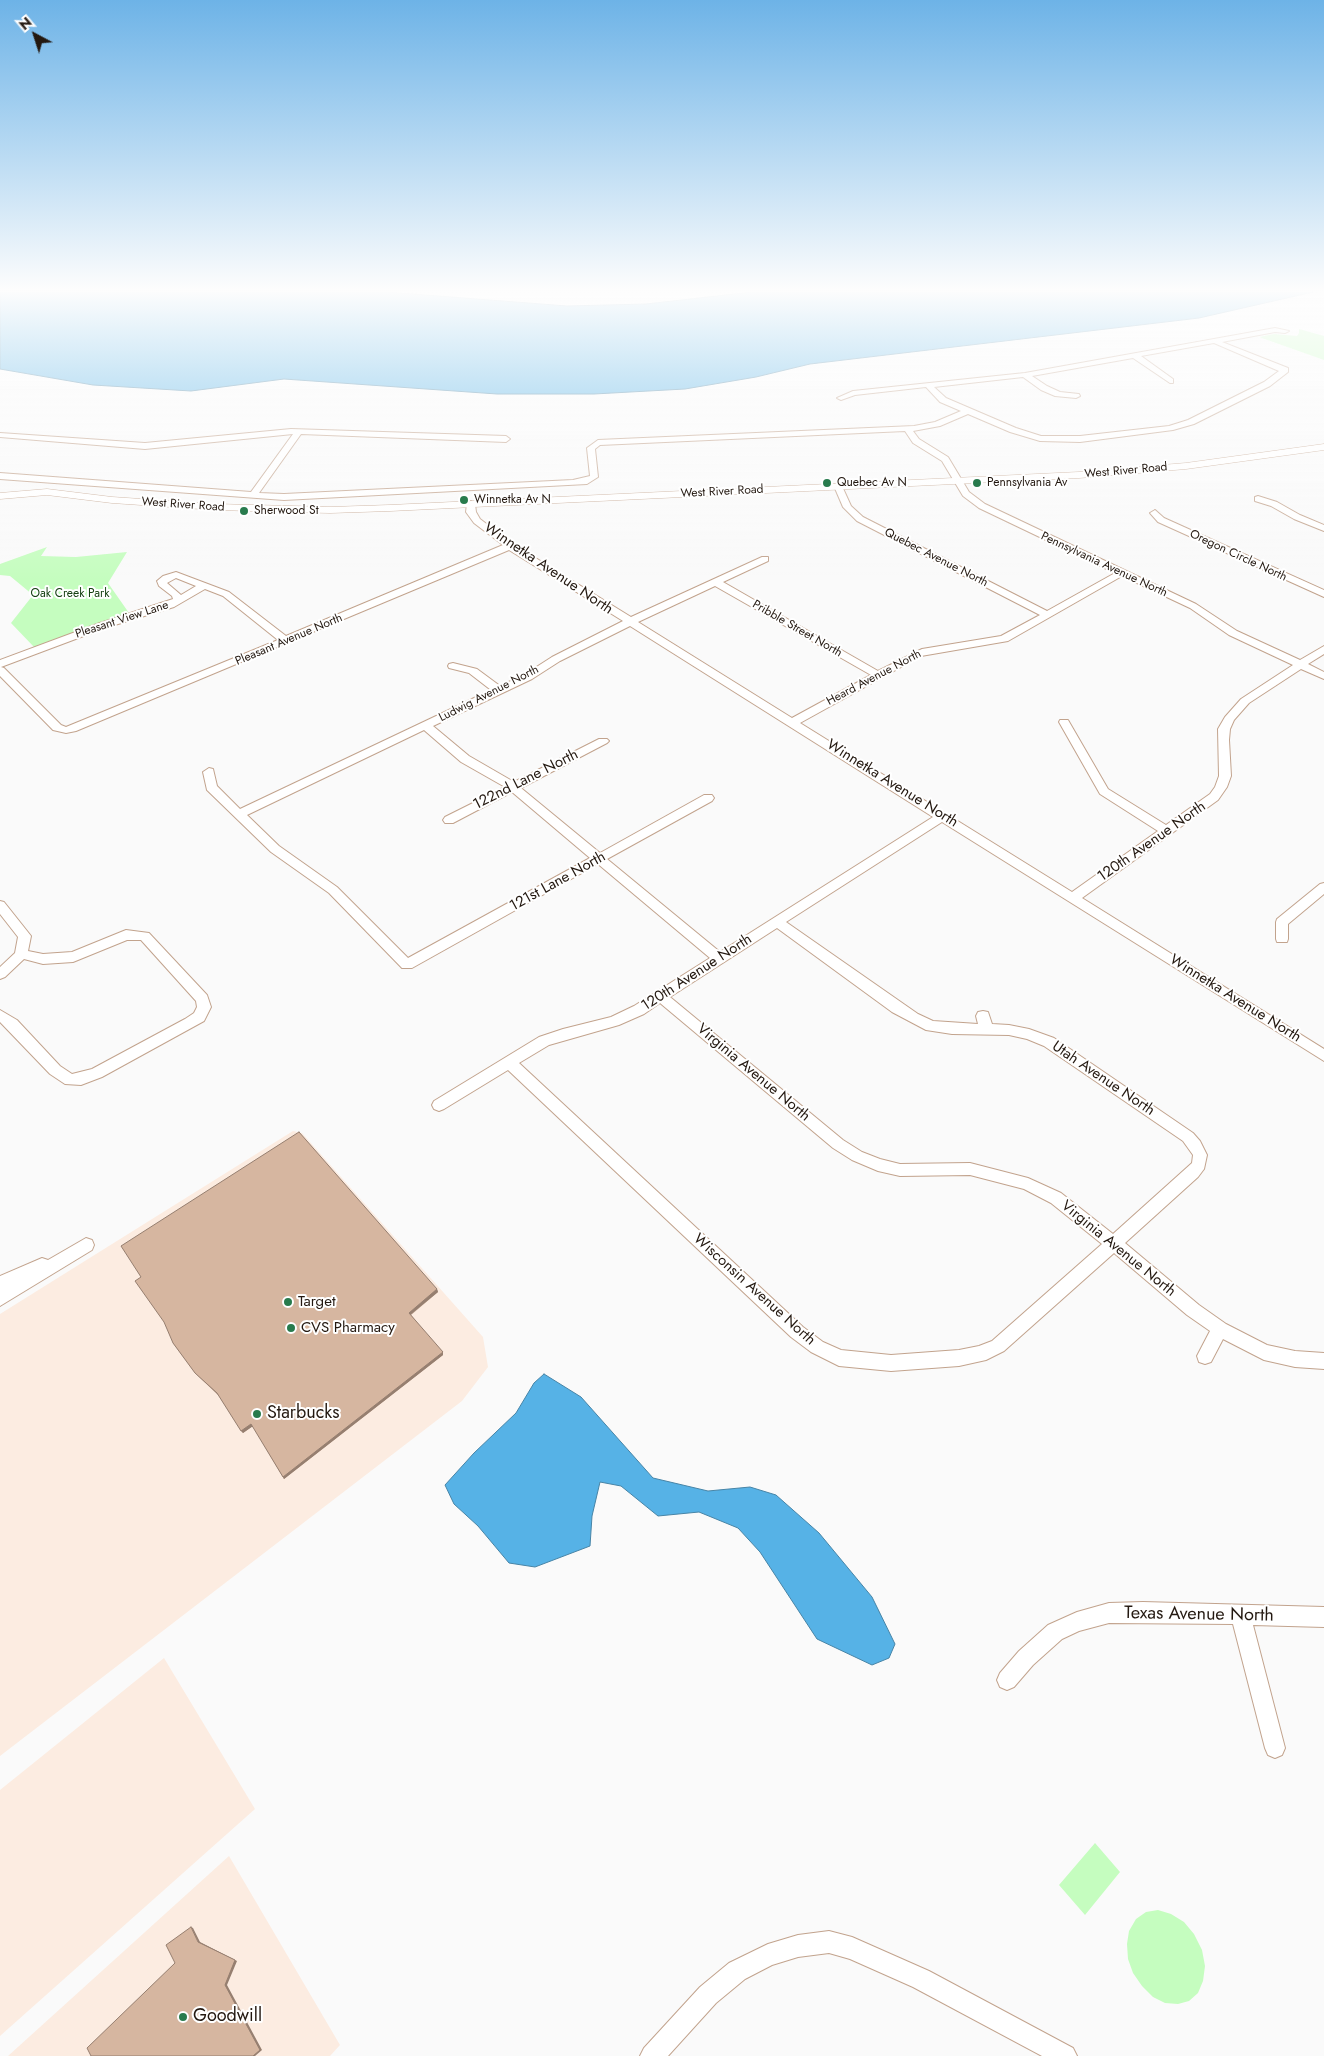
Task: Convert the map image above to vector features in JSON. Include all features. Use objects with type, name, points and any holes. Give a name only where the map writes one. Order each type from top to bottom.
[{"type":"main road","name":"West River Road","points":[[0,496],[47,492],[119,500],[216,507],[306,510],[380,509],[1148,470],[1237,460],[1324,447]]},
{"type":"main road","name":"West River Road","points":[[0,491],[34,486],[61,487],[88,491],[119,500]]},
{"type":"street","points":[[841,398],[853,393],[900,388]]},
{"type":"street","points":[[931,388],[943,400],[1013,430],[1040,438],[1067,440],[1182,425],[1259,388]]},
{"type":"street","points":[[1044,388],[1058,394],[1076,396]]},
{"type":"street","points":[[907,428],[938,424],[967,410]]},
{"type":"street","name":"West River Road","points":[[0,476],[271,497],[311,497],[587,481],[594,477],[591,452],[593,445],[610,442],[907,428]]},
{"type":"street","name":"Pennsylvania Avenue North","points":[[907,428],[916,441],[945,459],[966,494],[982,506],[1193,606],[1233,632],[1324,676]]},
{"type":"street","points":[[0,435],[145,446],[299,431],[506,439]]},
{"type":"street","points":[[253,495],[299,431]]},
{"type":"street","name":"Quebec Avenue North","points":[[838,486],[847,507],[860,518],[1048,615]]},
{"type":"street","points":[[1258,499],[1274,504],[1297,517],[1324,528]]},
{"type":"street","name":"Winnetka Avenue North","points":[[471,504],[471,512],[477,521],[510,546],[628,622],[793,722],[1324,1056]]},
{"type":"street","name":"Oregon Circle North","points":[[1155,513],[1161,520],[1324,594]]},
{"type":"street","name":"Pleasant Avenue North","points":[[0,670],[57,728],[66,730],[76,728],[510,546]]},
{"type":"street","name":"Ludwig Avenue North","points":[[239,814],[528,677],[556,659],[628,622],[765,559]]},
{"type":"street","name":"Heard Avenue North","points":[[793,722],[926,651],[1004,639],[1122,573]]},
{"type":"street","points":[[179,601],[176,594],[162,584],[162,581],[166,578],[176,575],[226,594],[286,641]]},
{"type":"street","name":"Pribble Street North","points":[[716,582],[878,675]]},
{"type":"street","name":"Pleasant View Lane","points":[[0,664],[101,626],[179,601],[205,585]]},
{"type":"street","name":"120th Avenue North","points":[[1073,898],[1208,802],[1221,787],[1226,763],[1222,740],[1224,729],[1236,710],[1245,701],[1324,649]]},
{"type":"street","points":[[452,666],[472,671],[499,691]]},
{"type":"street","points":[[1064,722],[1104,791],[1167,831]]},
{"type":"street","points":[[426,726],[466,759],[512,786],[719,959]]},
{"type":"street","name":"122nd Lane North","points":[[449,820],[603,741]]},
{"type":"street","points":[[209,772],[210,787],[239,814]]},
{"type":"street","name":"121st Lane North","points":[[239,814],[289,860],[333,890],[407,965],[708,798]]},
{"type":"street","name":"120th Avenue North","points":[[439,1105],[544,1041],[628,1016],[943,816]]},
{"type":"street","points":[[1282,939],[1282,922],[1324,887]]},
{"type":"street","points":[[0,905],[25,936],[21,954],[16,961],[0,974]]},
{"type":"street","name":"Utah Avenue North","points":[[777,922],[913,1018],[931,1026],[952,1029],[984,1023],[1029,1034],[1049,1042],[1188,1137],[1200,1155],[1199,1165],[1193,1173],[1114,1243]]},
{"type":"street","points":[[0,1015],[12,1024],[56,1070],[70,1080],[81,1079],[97,1073],[190,1023],[198,1017],[204,1007],[202,999],[193,988],[144,936],[126,936],[73,957],[43,959],[21,954]]},
{"type":"street","name":"Virginia Avenue North","points":[[660,996],[838,1144],[857,1156],[900,1170],[970,1169],[1028,1184],[1056,1198],[1220,1330],[1264,1352],[1295,1359],[1324,1362]]},
{"type":"street","name":"Wisconsin Avenue North","points":[[508,1062],[797,1332],[817,1347],[840,1358],[891,1363],[959,1358],[980,1354],[998,1346],[1016,1332],[1114,1243]]},
{"type":"street","points":[[0,1284],[86,1245],[0,1299]]},
{"type":"street","points":[[1205,1356],[1220,1330]]},
{"type":"street","name":"Texas Avenue North","points":[[1007,1680],[1026,1658],[1056,1632],[1077,1622],[1109,1613],[1143,1612],[1324,1617]]},
{"type":"street","points":[[1241,1616],[1275,1748]]},
{"type":"street","points":[[652,2056],[708,1995],[737,1971],[768,1955],[798,1946],[829,1942],[852,1948],[921,1979],[1065,2056]]},
{"type":"shaded area","points":[[293,1131],[302,1133],[483,1337],[488,1367],[462,1401],[0,1756],[0,1314]]},
{"type":"shaded area","points":[[164,1658],[255,1809],[0,2036],[0,1790]]},
{"type":"shaded area","points":[[229,1856],[340,2045],[330,2056],[8,2056]]},
{"type":"green space","name":"Oak Creek Park","points":[[47,547],[41,556],[76,557],[127,552],[108,583],[129,613],[34,647],[11,623],[33,595],[10,576],[0,575],[0,564]]},
{"type":"green space","points":[[1095,1843],[1120,1872],[1085,1915],[1059,1885]]},
{"type":"green space","points":[[1158,1910],[1171,1914],[1184,1922],[1194,1934],[1202,1950],[1205,1966],[1203,1981],[1198,1993],[1189,2001],[1178,2004],[1165,2003],[1153,1997],[1133,1973],[1128,1959],[1127,1944],[1129,1931],[1136,1919],[1146,1912]]},
{"type":"water","points":[[141,388],[215,388],[191,391]]},
{"type":"water","points":[[411,388],[691,388],[594,394],[497,394]]},
{"type":"water","points":[[544,1374],[581,1397],[653,1478],[708,1491],[750,1487],[776,1495],[819,1533],[872,1597],[895,1644],[889,1658],[872,1665],[817,1639],[760,1552],[738,1528],[699,1512],[658,1516],[621,1486],[600,1482],[592,1516],[590,1546],[535,1567],[509,1563],[478,1526],[454,1504],[445,1485],[474,1453],[516,1413],[534,1383]]},
{"type":"building","name":"Target","points":[[299,1132],[437,1289],[409,1313],[443,1352],[283,1477],[251,1424],[241,1431],[217,1393],[195,1373],[173,1343],[164,1322],[135,1281],[141,1277],[121,1246]]},
{"type":"building","name":"Goodwill","points":[[191,1927],[198,1942],[235,1960],[225,1985],[260,2050],[253,2056],[91,2056],[87,2048],[175,1963],[166,1945]]},
{"type":"place","name":"Quebec Av N","points":[[827,483]]},
{"type":"place","name":"Pennsylvania Av","points":[[977,483]]},
{"type":"place","name":"Winnetka Av N","points":[[464,500]]},
{"type":"place","name":"Sherwood St","points":[[244,511]]},
{"type":"place","name":"Target","points":[[288,1302]]},
{"type":"place","name":"CVS Pharmacy","points":[[291,1328]]},
{"type":"place","name":"Starbucks","points":[[257,1414]]},
{"type":"place","name":"Goodwill","points":[[183,2017]]}]
